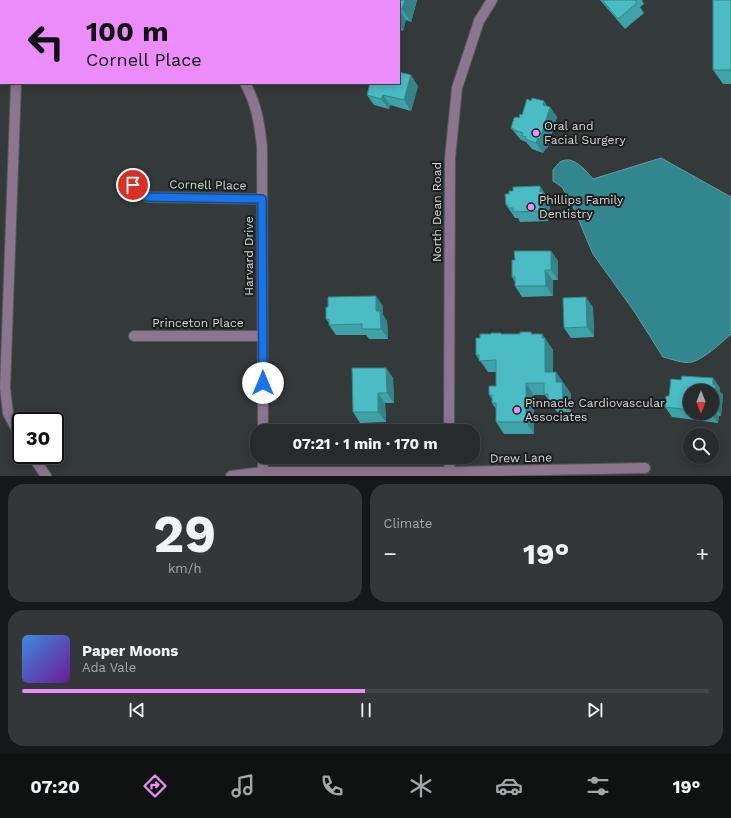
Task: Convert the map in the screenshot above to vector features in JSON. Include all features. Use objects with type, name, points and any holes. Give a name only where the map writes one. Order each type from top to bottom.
[{"type":"street","name":"North Dean Road","points":[[449,424],[450,158],[457,88],[479,21],[492,0]]},
{"type":"street","points":[[12,421],[8,413],[4,388],[16,84]]},
{"type":"street","name":"Harvard Drive","points":[[246,84],[253,98],[262,146],[263,424]]},
{"type":"street","name":"Cornell Place","points":[[133,185],[148,197],[262,199]]},
{"type":"street","name":"Princeton Place","points":[[134,336],[263,336]]},
{"type":"street","points":[[38,464],[46,476]]},
{"type":"street","name":"Drew Lane","points":[[231,476],[263,474],[449,474],[645,468]]},
{"type":"water","points":[[661,158],[731,197],[731,334],[707,354],[692,362],[681,362],[663,357],[634,311],[593,254],[572,204],[562,187],[553,181],[553,170],[560,162],[565,160],[570,160],[579,164],[593,179]]},
{"type":"building","points":[[400,0],[405,0],[402,9],[400,8]]},
{"type":"building","points":[[602,0],[635,0],[637,3],[618,19]]},
{"type":"building","points":[[713,0],[731,0],[731,70],[713,70]]},
{"type":"building","points":[[400,72],[411,75],[404,100],[383,95],[381,99],[367,95],[370,84],[400,84]]},
{"type":"building","points":[[532,98],[544,101],[543,105],[550,107],[540,139],[538,138],[536,143],[525,139],[526,137],[522,136],[523,133],[511,128],[514,118],[519,118],[520,114],[522,115],[527,99],[531,101]]},
{"type":"building","points":[[540,186],[540,192],[543,192],[543,206],[540,206],[540,211],[513,212],[513,208],[508,208],[508,205],[506,205],[505,194],[509,194],[509,191],[513,191],[513,187]]},
{"type":"building","points":[[514,251],[551,251],[551,270],[545,270],[546,286],[515,286],[515,277],[512,277],[512,260],[515,260]]},
{"type":"building","points":[[376,296],[376,311],[380,311],[381,329],[362,329],[362,324],[329,325],[329,319],[326,319],[328,297]]},
{"type":"building","points":[[586,297],[587,327],[564,328],[563,298]]},
{"type":"building","points":[[520,332],[542,334],[542,338],[545,338],[545,372],[556,372],[556,382],[562,382],[563,400],[548,401],[548,394],[544,394],[544,383],[526,383],[526,422],[496,422],[496,403],[492,403],[492,395],[489,395],[489,386],[496,386],[496,360],[479,361],[479,355],[476,355],[476,338],[480,338],[480,334],[520,334]]},
{"type":"building","points":[[352,368],[386,368],[387,393],[378,393],[378,412],[353,412]]},
{"type":"building","points":[[682,376],[713,378],[713,384],[683,384],[683,409],[665,407],[666,396],[669,396],[671,379],[681,380]]},
{"type":"place","name":"Oral and Facial Surgery","points":[[536,133]]},
{"type":"place","name":"Phillips Family Dentistry","points":[[531,207]]},
{"type":"place","name":"Pinnacle Cardiovascular Associates","points":[[517,410]]},
{"type":"route","points":[[133,185],[148,197],[262,199],[263,383]]}]
